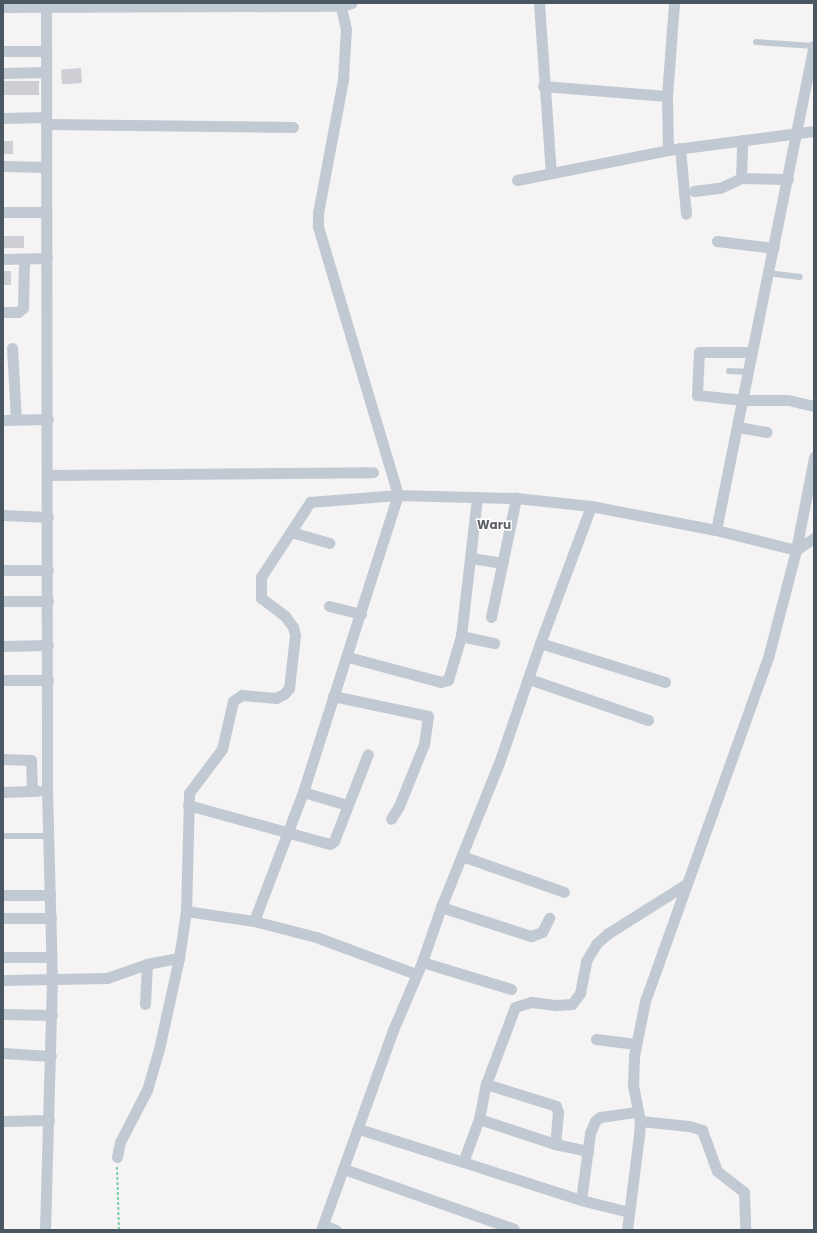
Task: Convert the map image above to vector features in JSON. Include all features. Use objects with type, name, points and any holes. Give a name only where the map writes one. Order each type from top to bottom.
[{"type":"street","points":[[539,3],[543,86],[551,173]]},
{"type":"street","points":[[668,150],[667,96],[674,3]]},
{"type":"street","points":[[45,1230],[52,1015],[47,791],[48,419],[47,258],[45,212],[46,4]]},
{"type":"street","points":[[3,7],[46,4],[345,4],[346,41],[343,79],[318,213],[318,226],[398,495],[348,657],[333,696],[303,792],[254,921]]},
{"type":"street","points":[[716,530],[814,46]]},
{"type":"street","points":[[3,51],[46,51]]},
{"type":"street","points":[[3,73],[46,72]]},
{"type":"street","points":[[543,86],[667,96]]},
{"type":"street","points":[[3,118],[293,126]]},
{"type":"street","points":[[517,180],[680,148],[814,131]]},
{"type":"street","points":[[741,178],[742,140]]},
{"type":"street","points":[[680,148],[686,214]]},
{"type":"street","points":[[3,166],[46,167]]},
{"type":"street","points":[[694,191],[720,188],[741,178],[788,179]]},
{"type":"street","points":[[3,212],[45,212]]},
{"type":"street","points":[[717,241],[774,248]]},
{"type":"street","points":[[3,259],[47,258]]},
{"type":"street","points":[[3,312],[18,312],[23,308],[24,259]]},
{"type":"street","points":[[12,348],[16,419]]},
{"type":"street","points":[[752,352],[704,350],[698,352],[696,356],[697,395],[743,400],[788,400],[814,406]]},
{"type":"street","points":[[3,420],[48,419]]},
{"type":"street","points":[[738,427],[767,432]]},
{"type":"street","points":[[627,1230],[638,1117],[633,1086],[636,1044],[654,973],[769,654],[796,550],[814,457]]},
{"type":"street","points":[[48,475],[373,472]]},
{"type":"street","points":[[117,1157],[120,1142],[147,1090],[159,1048],[179,958],[186,911],[188,805],[192,787],[212,765],[222,749],[233,701],[242,695],[276,698],[284,694],[289,688],[295,635],[293,628],[285,616],[264,602],[260,593],[264,571],[313,501],[398,495],[516,498],[584,505],[716,530],[796,550],[814,538]]},
{"type":"street","points":[[348,657],[443,682],[451,675],[461,636],[477,497]]},
{"type":"street","points":[[491,617],[516,498]]},
{"type":"street","points":[[336,1230],[322,1228],[359,1129],[393,1030],[422,962],[441,906],[499,763],[540,643],[584,505]]},
{"type":"street","points":[[3,515],[48,516]]},
{"type":"street","points":[[291,532],[329,543]]},
{"type":"street","points":[[471,558],[503,564]]},
{"type":"street","points":[[3,570],[48,570]]},
{"type":"street","points":[[3,600],[48,601]]},
{"type":"street","points":[[329,606],[361,614]]},
{"type":"street","points":[[461,636],[494,643]]},
{"type":"street","points":[[540,643],[665,682]]},
{"type":"street","points":[[3,646],[48,646]]},
{"type":"street","points":[[528,679],[648,720]]},
{"type":"street","points":[[3,680],[48,680]]},
{"type":"street","points":[[333,696],[428,716],[424,744],[403,797],[391,819]]},
{"type":"street","points":[[188,805],[289,832],[322,844],[332,843],[368,754]]},
{"type":"street","points":[[3,760],[31,760],[32,791]]},
{"type":"street","points":[[3,792],[47,791]]},
{"type":"street","points":[[303,792],[347,805]]},
{"type":"street","points":[[462,856],[564,892]]},
{"type":"street","points":[[463,1162],[479,1120],[486,1084],[515,1007],[531,1002],[558,1005],[572,1004],[580,993],[586,961],[597,943],[607,934],[686,884]]},
{"type":"street","points":[[3,895],[50,895]]},
{"type":"street","points":[[441,906],[531,936],[542,932],[549,918]]},
{"type":"street","points":[[186,911],[254,921],[316,937],[416,974]]},
{"type":"street","points":[[3,918],[51,918]]},
{"type":"street","points":[[3,957],[51,957]]},
{"type":"street","points":[[3,980],[52,981],[107,978],[147,964],[179,958]]},
{"type":"street","points":[[422,962],[511,989]]},
{"type":"street","points":[[145,1004],[147,964]]},
{"type":"street","points":[[3,1014],[52,1015]]},
{"type":"street","points":[[596,1039],[636,1044]]},
{"type":"street","points":[[3,1053],[51,1056]]},
{"type":"street","points":[[486,1084],[556,1106],[558,1112],[555,1144]]},
{"type":"street","points":[[582,1200],[590,1133],[600,1117],[638,1117],[689,1126],[702,1130],[717,1171],[744,1192],[745,1230]]},
{"type":"street","points":[[3,1121],[49,1120]]},
{"type":"street","points":[[479,1120],[555,1144],[588,1151]]},
{"type":"street","points":[[359,1129],[582,1200],[629,1212]]},
{"type":"street","points":[[344,1169],[514,1229]]},
{"type":"lane","points":[[756,42],[814,46]]},
{"type":"lane","points":[[768,274],[800,277]]},
{"type":"lane","points":[[729,371],[749,372]]},
{"type":"lane","points":[[4,836],[48,836]]},
{"type":"path","points":[[117,1157],[119,1230]]},
{"type":"building","points":[[81,68],[82,83],[62,84],[61,69]]},
{"type":"building","points":[[3,81],[39,81],[39,95],[3,95]]},
{"type":"building","points":[[3,141],[13,141],[13,154],[3,154]]},
{"type":"building","points":[[3,236],[24,236],[24,248],[3,248]]},
{"type":"building","points":[[3,271],[11,271],[11,285],[3,285]]},
{"type":"district","name":"Waru","points":[[494,525]]}]
